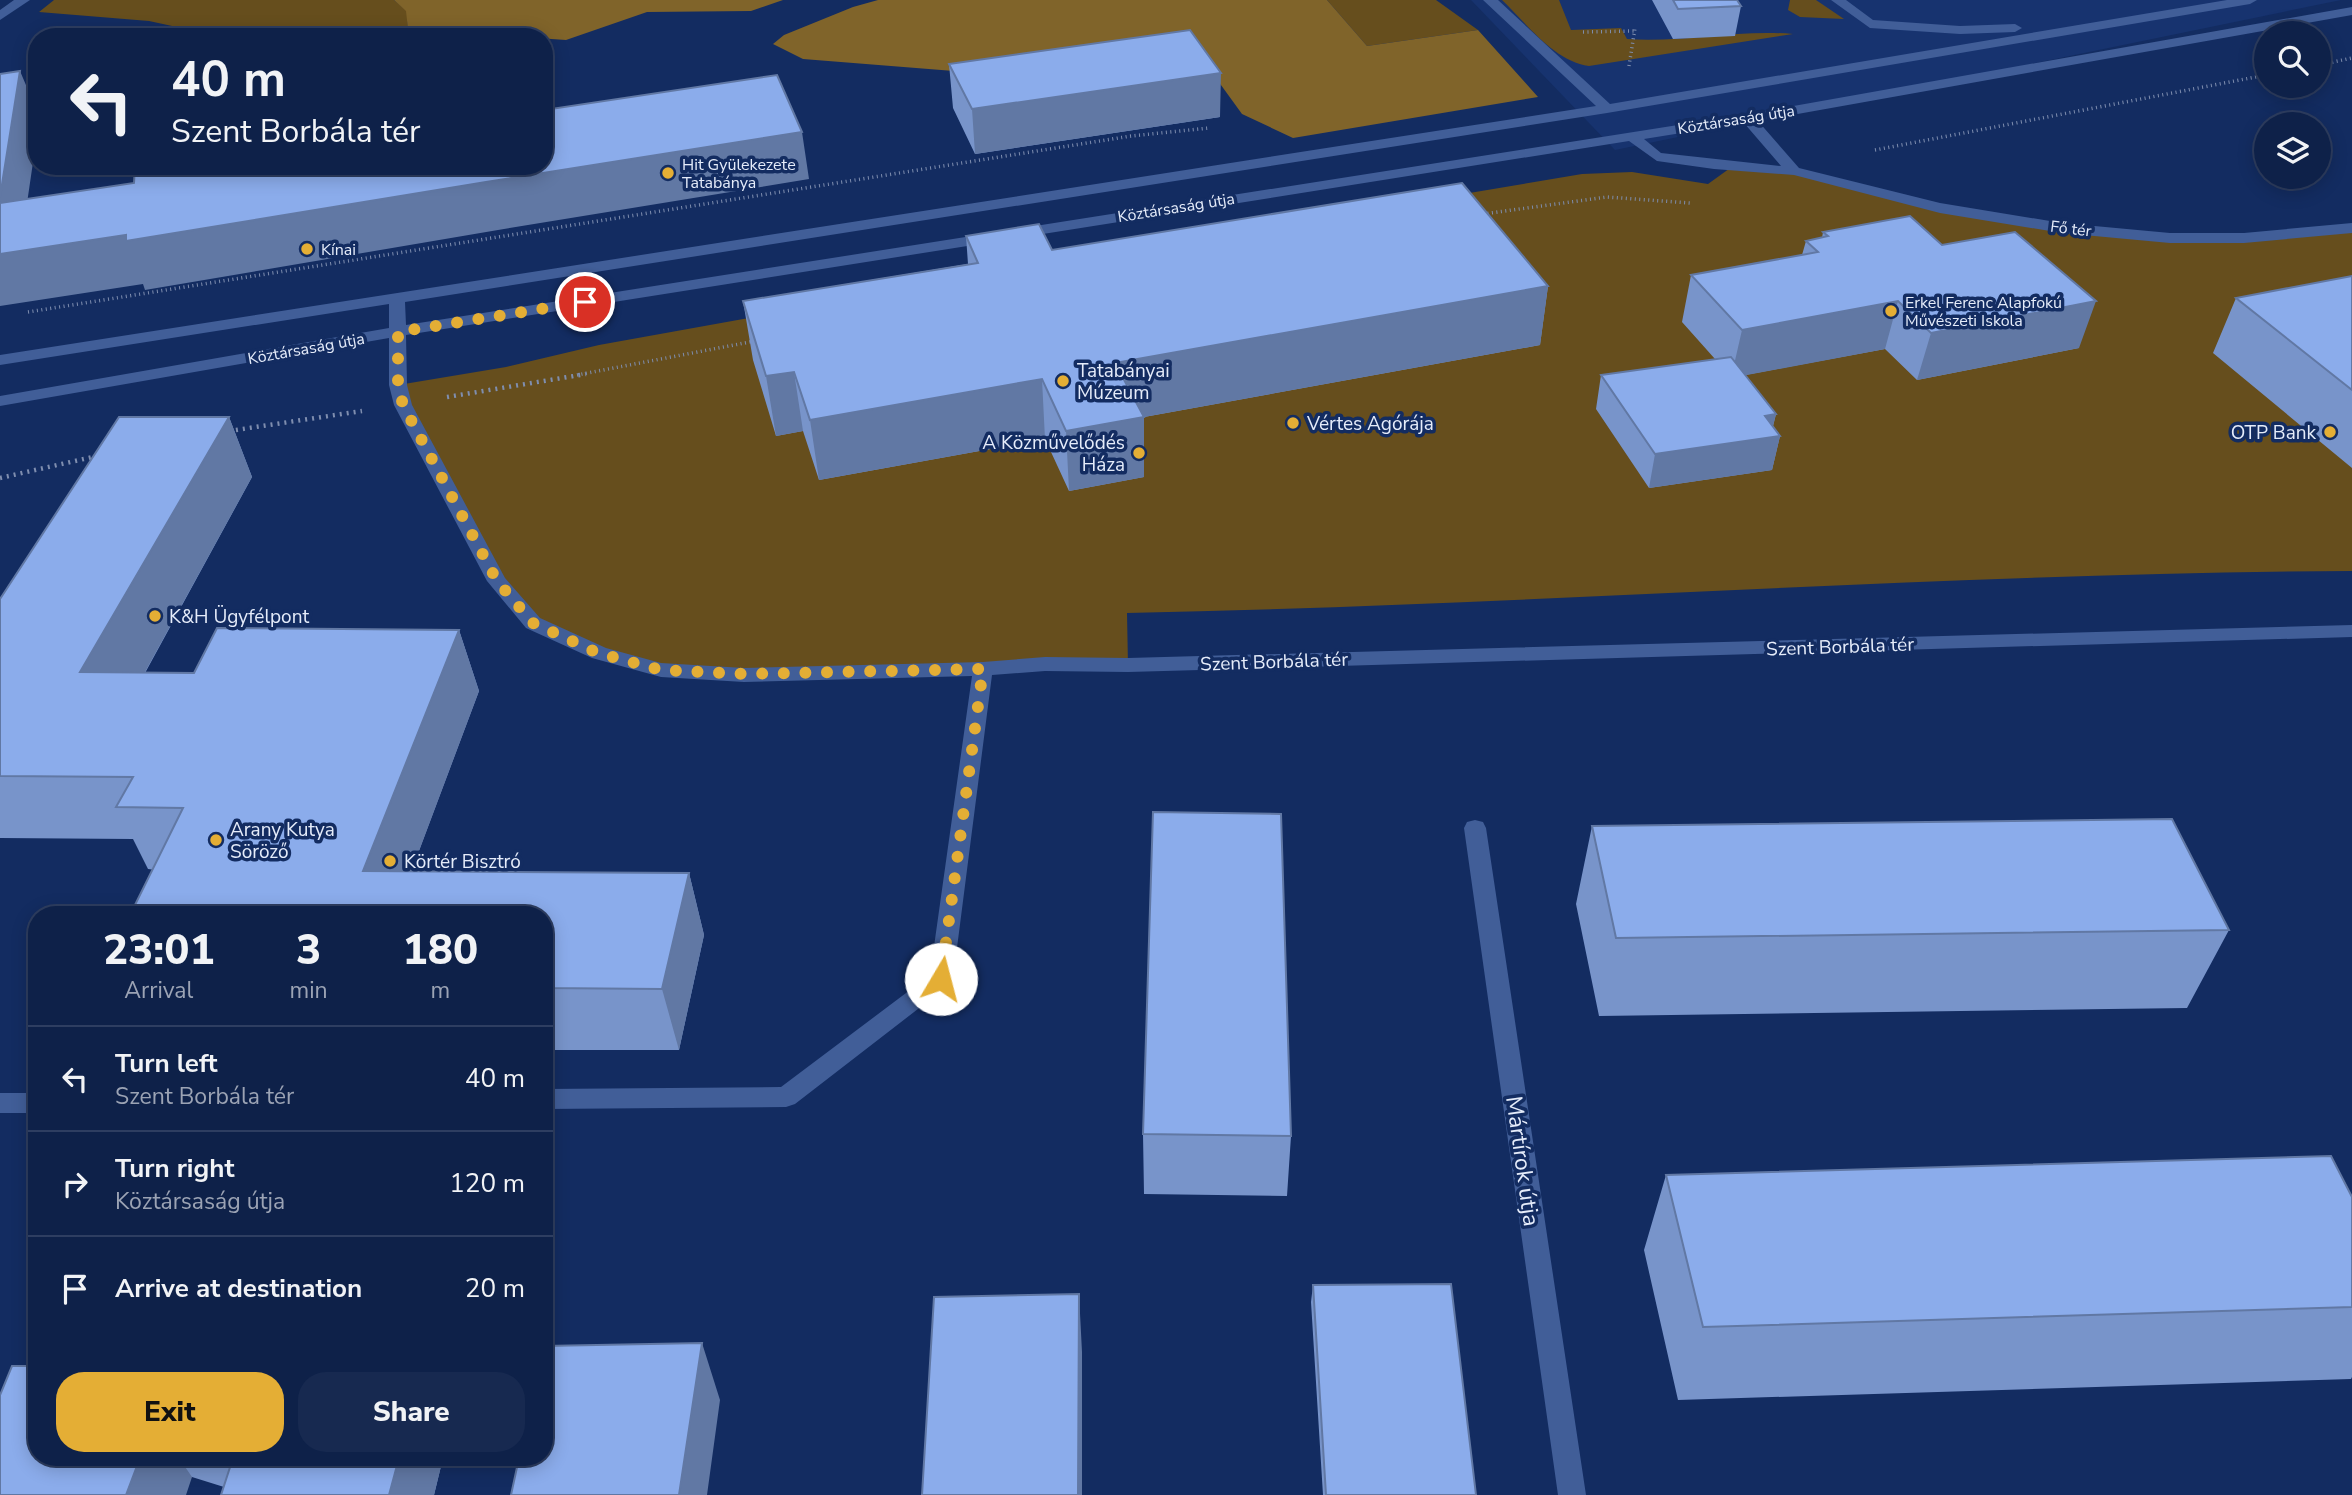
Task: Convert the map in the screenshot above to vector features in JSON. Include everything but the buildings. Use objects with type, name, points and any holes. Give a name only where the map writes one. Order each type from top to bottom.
[{"type":"street","points":[[0,16],[23,0]]},
{"type":"street","points":[[1490,0],[1607,109]]},
{"type":"street","points":[[1838,0],[1870,24],[1960,30],[2088,26]]},
{"type":"street","name":"Köztársaság útja","points":[[0,360],[1607,109],[2250,0]]},
{"type":"street","name":"Köztársaság útja","points":[[0,401],[398,332],[1748,118],[2352,11]]},
{"type":"street","points":[[1748,118],[1794,171]]},
{"type":"street","name":"Fő tér","points":[[1631,135],[1657,156],[1794,171],[1940,208],[2062,228],[2169,238],[2244,238],[2352,228]]},
{"type":"street","name":"Szent Borbála tér","points":[[397,296],[398,385],[403,405],[497,581],[533,623],[598,653],[661,670],[744,674],[983,669],[1045,664],[1266,661],[2352,631]]},
{"type":"street","points":[[553,1099],[786,1097],[941,979],[983,669]]},
{"type":"street","name":"Mártírok útja","points":[[1475,828],[1572,1495]]},
{"type":"street","points":[[0,1103],[28,1103]]},
{"type":"path","points":[[1574,32],[1635,30],[1629,66]]},
{"type":"path","points":[[2331,62],[2352,58]]},
{"type":"path","points":[[1794,171],[1851,153],[1926,142],[2254,77]]},
{"type":"path","points":[[1470,216],[1607,197],[1692,203]]},
{"type":"path","points":[[224,432],[522,386],[768,339]]},
{"type":"path","points":[[0,478],[105,455]]},
{"type":"shaded area","points":[[54,0],[394,0],[407,11],[408,28],[181,28],[149,21],[39,12]]},
{"type":"shaded area","points":[[394,0],[783,0],[751,11],[647,12],[566,40],[553,39],[553,28],[408,28],[406,11]]},
{"type":"shaded area","points":[[878,0],[1327,0],[1367,46],[1478,30],[1538,97],[1293,138],[1242,114],[1205,63],[1004,75],[803,59],[773,44],[784,35],[853,7]]},
{"type":"shaded area","points":[[1327,0],[1436,0],[1478,30],[1367,46]]},
{"type":"shaded area","points":[[1471,0],[2341,0],[1615,150]]},
{"type":"shaded area","points":[[1502,0],[1559,0],[1571,30],[1621,28],[1627,39],[1752,33],[1793,34],[1589,66],[1576,63],[1553,49]]},
{"type":"shaded area","points":[[1790,0],[1816,0],[1844,19],[1800,17],[1788,10]]},
{"type":"shaded area","points":[[1733,166],[1794,171],[1940,208],[2170,238],[2352,228],[2352,571],[2046,577],[1127,613],[1128,665],[661,670],[533,623],[497,581],[398,385],[506,367],[599,345],[1054,263],[1582,174],[1632,172],[1708,184]]},
{"type":"place","name":"Hit Gyülekezete Tatabánya","points":[[668,173]]},
{"type":"place","name":"Kínai","points":[[307,249]]},
{"type":"place","name":"Erkel Ferenc Alapfokú Művészeti Iskola","points":[[1891,311]]},
{"type":"place","name":"Tatabányai Múzeum","points":[[1063,381]]},
{"type":"place","name":"Vértes Agórája","points":[[1293,423]]},
{"type":"place","name":"OTP Bank","points":[[2330,432]]},
{"type":"place","name":"A Közművelődés Háza","points":[[1139,453]]},
{"type":"place","name":"K&H Ügyfélpont","points":[[155,616]]},
{"type":"place","name":"Arany Kutya Söröző","points":[[216,840]]},
{"type":"place","name":"Körtér Bisztró","points":[[390,861]]},
{"type":"route","points":[[585,302],[398,332],[398,385],[403,405],[497,581],[533,623],[598,653],[661,670],[744,674],[983,669],[941,979]]}]
